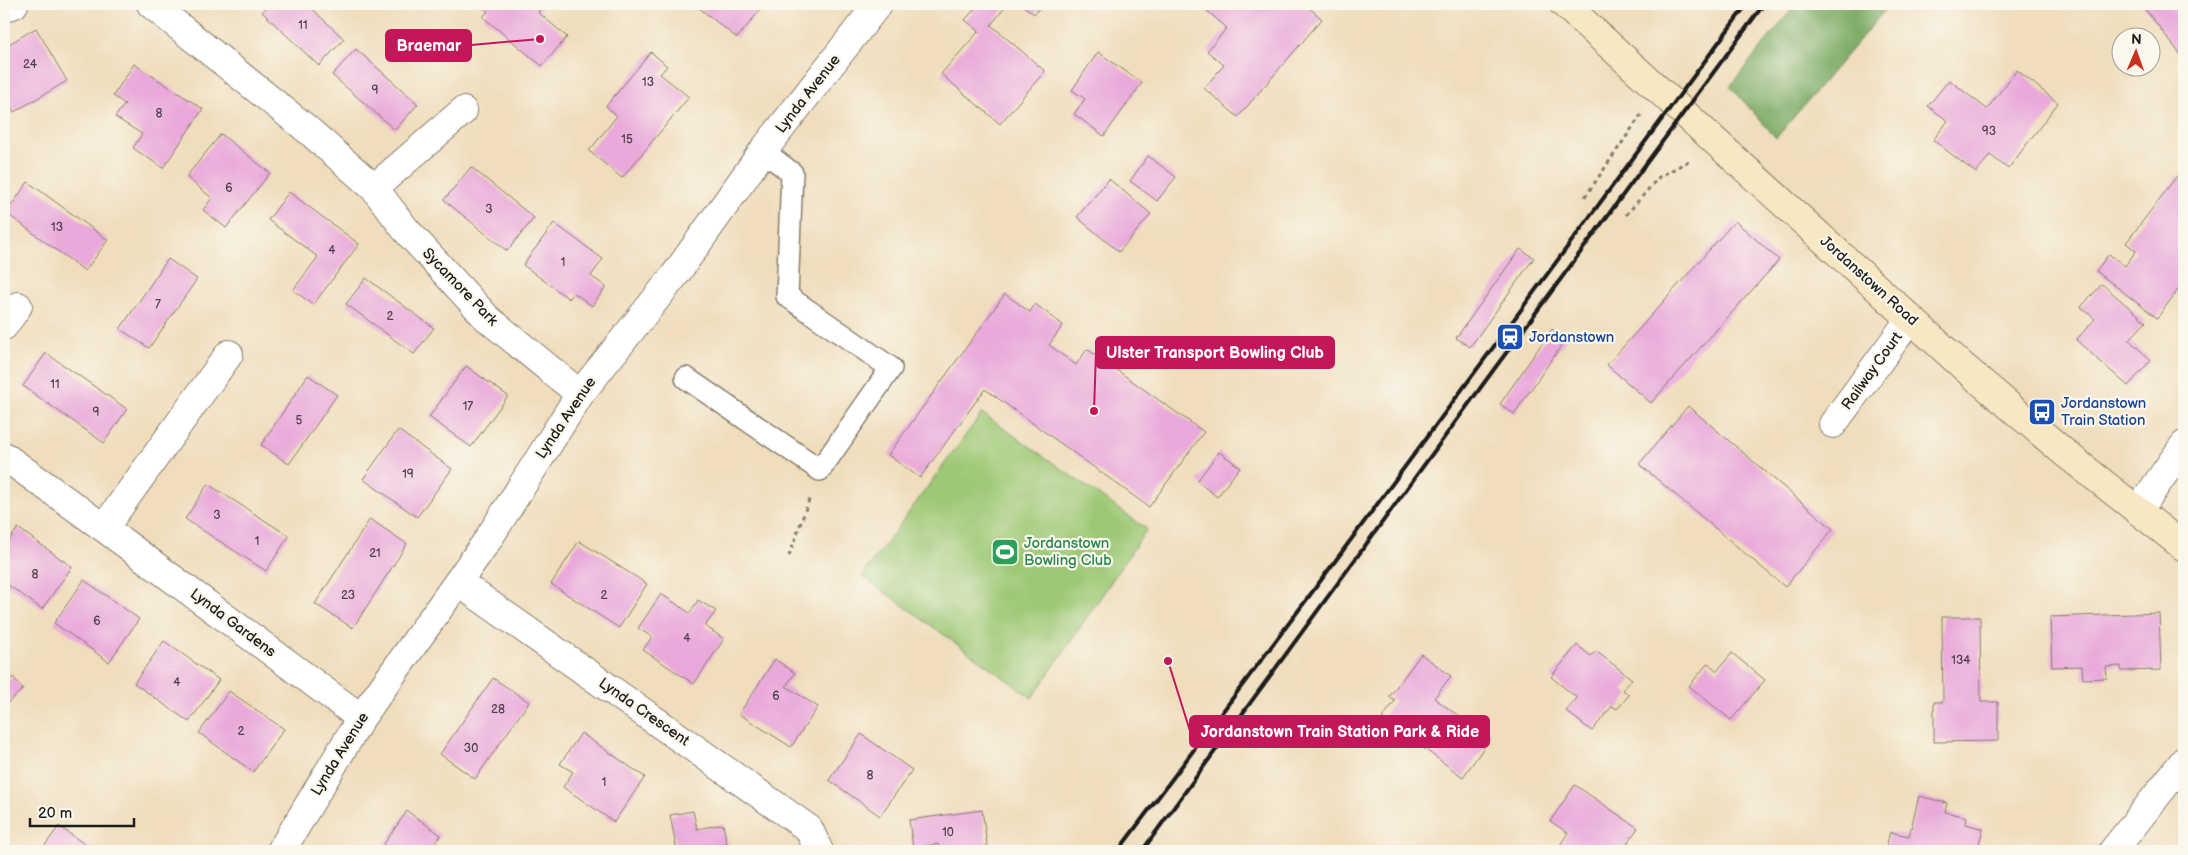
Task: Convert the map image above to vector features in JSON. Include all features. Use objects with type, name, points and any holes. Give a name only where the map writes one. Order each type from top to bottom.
[{"type":"street","points":[[4,8],[14,4]]},
{"type":"street","name":"Sycamore Park","points":[[151,4],[308,130],[374,188],[406,230],[487,318],[580,394]]},
{"type":"street","name":"Jordanstown Road","points":[[1564,4],[1910,319],[2058,448],[2184,547]]},
{"type":"street","name":"Lynda Avenue","points":[[281,851],[361,718],[487,541],[580,394],[675,275],[865,8]]},
{"type":"street","points":[[374,188],[463,111]]},
{"type":"street","name":"Railway Court","points":[[1833,424],[1910,319]]},
{"type":"street","points":[[104,528],[229,354]]},
{"type":"street","points":[[2138,512],[2184,445]]},
{"type":"street","name":"Lynda Gardens","points":[[4,456],[361,718]]},
{"type":"street","name":"Lynda Crescent","points":[[458,582],[809,829],[819,851]]},
{"type":"street","points":[[2113,851],[2184,761]]},
{"type":"lane","points":[[686,378],[820,470],[891,368],[786,296],[792,173],[763,151]]},
{"type":"path","points":[[1585,197],[1643,113]]},
{"type":"path","points":[[1626,215],[1658,178],[1697,156],[1714,140]]},
{"type":"path","points":[[789,556],[820,470]]},
{"type":"green space","points":[[1796,4],[1890,4],[1776,138],[1730,86]]},
{"type":"green space","name":"Jordanstown Bowling Club","points":[[982,413],[1147,529],[1032,698],[862,576]]},
{"type":"building","points":[[269,4],[307,4],[344,39],[319,66],[262,12]]},
{"type":"building","points":[[480,4],[545,4],[538,12],[567,37],[542,66],[483,17],[488,11]]},
{"type":"building","points":[[694,4],[765,4],[737,38]]},
{"type":"building","points":[[979,4],[1001,4],[1005,7],[991,25],[1045,71],[1000,124],[941,74],[979,31],[965,20]]},
{"type":"building","points":[[1021,4],[1043,4],[1034,14]]},
{"type":"building","points":[[1199,4],[1305,4],[1322,19],[1238,117],[1204,88],[1224,65],[1207,51],[1227,28]]},
{"type":"building","points":[[2141,4],[2184,4],[2184,59],[2160,28]]},
{"type":"building","points":[[36,28],[67,81],[14,112],[4,95],[4,47]]},
{"type":"building","points":[[356,49],[418,104],[395,130],[332,75]]},
{"type":"building","points":[[651,52],[667,66],[660,74],[689,97],[622,178],[589,151],[617,116],[606,106]]},
{"type":"building","points":[[1098,52],[1142,83],[1104,136],[1074,114],[1085,99],[1072,90]]},
{"type":"building","points":[[134,64],[203,109],[163,168],[133,148],[142,134],[115,117],[125,104],[113,96]]},
{"type":"building","points":[[2017,70],[2058,103],[2008,169],[1990,155],[1976,173],[1933,140],[1948,121],[1928,106],[1949,80],[1987,109]]},
{"type":"building","points":[[221,134],[270,173],[226,228],[203,210],[212,198],[186,177]]},
{"type":"building","points":[[1148,156],[1176,177],[1157,201],[1130,181]]},
{"type":"building","points":[[471,167],[534,218],[507,251],[444,200]]},
{"type":"building","points":[[2177,176],[2184,182],[2184,282],[2157,318],[2096,271],[2109,254],[2125,266],[2136,251],[2126,243]]},
{"type":"building","points":[[1109,179],[1151,214],[1119,252],[1077,217]]},
{"type":"building","points":[[28,182],[108,240],[85,271],[6,213]]},
{"type":"building","points":[[289,192],[359,244],[313,305],[293,290],[318,257],[268,220]]},
{"type":"building","points":[[1735,221],[1779,260],[1651,403],[1607,365]]},
{"type":"building","points":[[554,223],[603,259],[591,276],[606,287],[592,306],[574,293],[569,299],[523,265]]},
{"type":"building","points":[[1520,249],[1534,258],[1470,347],[1456,338]]},
{"type":"building","points":[[168,259],[197,279],[149,348],[120,329]]},
{"type":"building","points":[[366,278],[434,328],[414,354],[346,304]]},
{"type":"building","points":[[2102,284],[2146,322],[2129,340],[2151,360],[2128,386],[2076,340],[2095,319],[2081,307]]},
{"type":"building","points":[[1005,294],[1030,312],[1035,304],[1063,325],[1049,345],[1076,365],[1087,349],[1204,432],[1149,507],[985,389],[920,478],[888,455]]},
{"type":"building","points":[[1552,329],[1566,339],[1514,414],[1500,404]]},
{"type":"building","points":[[46,353],[127,409],[104,443],[23,386]]},
{"type":"building","points":[[466,366],[508,396],[471,447],[429,417]]},
{"type":"building","points":[[308,375],[337,395],[289,464],[261,445]]},
{"type":"building","points":[[1688,406],[1833,529],[1785,587],[1639,464]]},
{"type":"building","points":[[398,430],[452,469],[417,517],[363,479]]},
{"type":"building","points":[[1219,452],[1240,467],[1217,497],[1197,481]]},
{"type":"building","points":[[208,484],[289,536],[266,571],[185,519]]},
{"type":"building","points":[[370,519],[407,544],[353,628],[315,604]]},
{"type":"building","points":[[18,528],[72,567],[42,609],[4,582],[4,547]]},
{"type":"building","points":[[579,541],[647,584],[619,628],[551,584]]},
{"type":"building","points":[[84,580],[139,619],[109,662],[54,623]]},
{"type":"building","points":[[661,594],[690,613],[698,600],[716,611],[705,626],[724,639],[694,684],[643,650],[652,637],[638,628]]},
{"type":"building","points":[[2159,613],[2161,670],[2121,671],[2121,666],[2106,667],[2107,678],[2083,679],[2082,666],[2052,667],[2050,617]]},
{"type":"building","points":[[1942,617],[1980,617],[1981,702],[1998,702],[1998,741],[1934,742],[1934,702],[1943,702]]},
{"type":"building","points":[[164,641],[219,680],[189,722],[134,683]]},
{"type":"building","points":[[1577,645],[1591,656],[1596,651],[1632,679],[1623,690],[1629,695],[1617,709],[1612,706],[1592,731],[1566,711],[1577,698],[1551,677]]},
{"type":"building","points":[[1732,653],[1765,680],[1731,720],[1689,686],[1708,663],[1717,671]]},
{"type":"building","points":[[1421,654],[1451,676],[1434,698],[1490,739],[1463,777],[1382,718],[1395,701],[1389,697]]},
{"type":"building","points":[[775,659],[795,673],[786,686],[818,707],[791,747],[739,714]]},
{"type":"building","points":[[13,677],[23,689],[4,706],[4,684]]},
{"type":"building","points":[[493,678],[529,702],[475,779],[440,754]]},
{"type":"building","points":[[229,691],[284,729],[253,772],[199,733]]},
{"type":"building","points":[[581,733],[645,777],[614,822],[563,787],[573,772],[560,764]]},
{"type":"building","points":[[861,734],[912,770],[880,816],[829,780]]},
{"type":"building","points":[[1575,785],[1638,828],[1622,851],[1556,851],[1568,833],[1550,821]]},
{"type":"building","points":[[1919,796],[1947,803],[1945,812],[1967,817],[1966,824],[1983,829],[1977,851],[1885,851],[1890,832],[1909,836]]},
{"type":"building","points":[[982,810],[988,851],[939,851],[938,844],[913,848],[909,820]]},
{"type":"building","points":[[407,811],[441,835],[429,851],[379,851]]},
{"type":"building","points":[[693,811],[697,829],[723,824],[728,851],[677,851],[670,815]]},
{"type":"building","points":[[59,826],[94,851],[41,851]]},
{"type":"railway","points":[[1118,851],[1313,591],[1747,4]]},
{"type":"railway","points":[[1142,851],[1764,4]]},
{"type":"place","name":"Braemar","points":[[540,39]]},
{"type":"place","name":"Jordanstown","points":[[1510,337]]},
{"type":"place","name":"Ulster Transport Bowling Club","points":[[1094,411]]},
{"type":"place","name":"Jordanstown Train Station","points":[[2042,412]]},
{"type":"place","name":"Jordanstown Bowling Club","points":[[1005,552]]},
{"type":"place","name":"Jordanstown Train Station Park & Ride","points":[[1168,661]]}]
